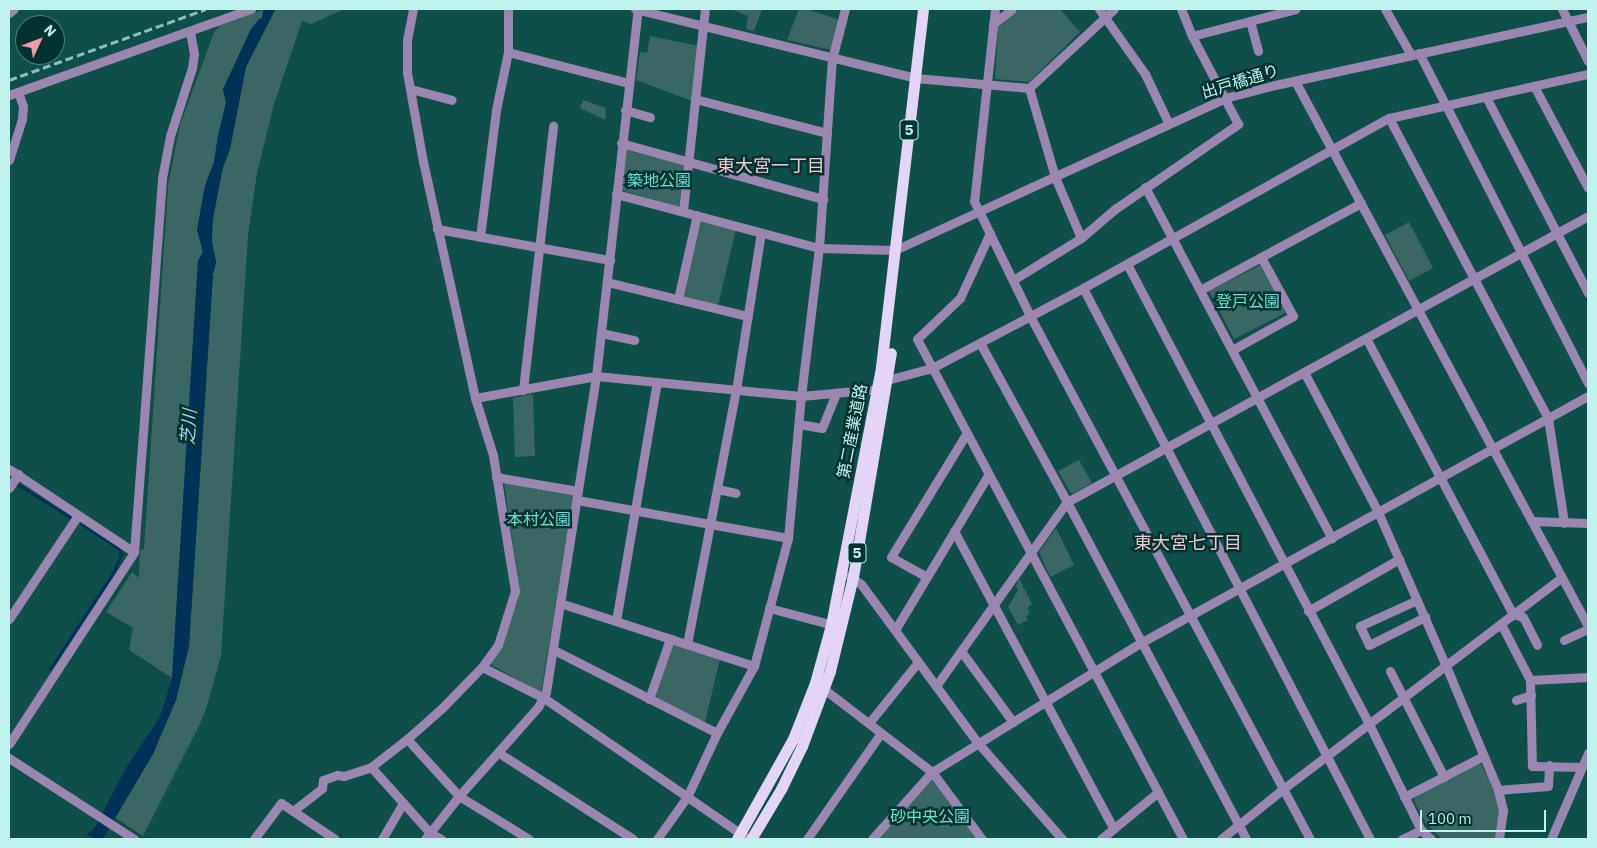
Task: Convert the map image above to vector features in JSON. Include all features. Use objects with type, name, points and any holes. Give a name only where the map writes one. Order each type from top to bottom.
[{"type":"main road","name":"第二産業道路","points":[[744,838],[790,772],[811,725],[847,576],[888,380],[899,249],[918,78],[923,9]]},
{"type":"main road","name":"第二産業道路","points":[[918,78],[930,9]]},
{"type":"main road","name":"第二産業道路","points":[[847,576],[899,249]]},
{"type":"street","points":[[9,13],[14,9]]},
{"type":"street","points":[[9,160],[22,119],[23,106],[13,93],[251,9]]},
{"type":"street","points":[[293,811],[322,788],[323,780],[337,775],[344,776],[371,767],[407,739],[482,667],[498,646],[514,591],[493,455],[475,398],[436,230],[407,72],[407,40],[413,9]]},
{"type":"street","points":[[480,237],[496,110],[508,52],[508,9]]},
{"type":"street","points":[[427,836],[544,698],[554,650],[596,376],[637,9],[918,78],[1029,88],[1114,9]]},
{"type":"street","points":[[683,212],[705,9]]},
{"type":"street","points":[[657,839],[687,797],[717,733],[754,666],[788,538],[801,396],[819,248],[832,58],[845,9]]},
{"type":"street","points":[[995,9],[974,201],[1030,316],[1117,475],[1310,839]]},
{"type":"street","points":[[994,24],[1012,9]]},
{"type":"street","points":[[1099,9],[1145,74],[1169,124]]},
{"type":"street","points":[[1013,280],[1081,238],[1145,187],[1238,124],[1192,36],[1181,9]]},
{"type":"street","points":[[1192,36],[1296,9]]},
{"type":"street","points":[[1385,9],[1446,104],[1588,383]]},
{"type":"street","points":[[1562,9],[1588,61]]},
{"type":"street","name":"出戸橋通り","points":[[899,249],[1225,98],[1415,54],[1588,17]]},
{"type":"street","points":[[1250,21],[1258,51]]},
{"type":"street","points":[[9,744],[134,552],[162,178],[170,136],[192,68],[194,54],[190,31]]},
{"type":"street","points":[[508,52],[629,83]]},
{"type":"street","points":[[475,398],[596,376],[801,396],[878,388],[888,380],[932,368],[980,343],[1333,151],[1389,118],[1588,74]]},
{"type":"street","points":[[1295,81],[1588,628],[1564,640]]},
{"type":"street","points":[[1534,86],[1588,188]]},
{"type":"street","points":[[1029,88],[1055,177],[1081,238]]},
{"type":"street","points":[[411,89],[452,100]]},
{"type":"street","points":[[1486,97],[1588,293]]},
{"type":"street","points":[[695,99],[827,133]]},
{"type":"street","points":[[625,110],[650,117]]},
{"type":"street","points":[[1389,118],[1548,418],[1564,523]]},
{"type":"street","points":[[523,390],[553,126]]},
{"type":"street","points":[[621,143],[823,199]]},
{"type":"street","points":[[1145,187],[1332,538]]},
{"type":"street","points":[[616,194],[819,248],[899,249]]},
{"type":"street","points":[[1200,290],[1361,203]]},
{"type":"street","points":[[678,299],[697,215]]},
{"type":"street","points":[[936,686],[1067,502],[1588,216]]},
{"type":"street","points":[[436,230],[610,260]]},
{"type":"street","points":[[687,644],[736,390],[761,233]]},
{"type":"street","points":[[990,233],[960,298],[917,339],[1183,839]]},
{"type":"street","points":[[1232,350],[1293,316],[1261,257]]},
{"type":"street","points":[[1127,264],[1369,724],[1404,797],[1422,830],[1430,839]]},
{"type":"street","points":[[607,282],[748,316]]},
{"type":"street","points":[[1083,288],[1370,839]]},
{"type":"street","points":[[601,333],[634,340]]},
{"type":"street","points":[[1366,338],[1513,614],[1523,617],[1537,645]]},
{"type":"street","points":[[980,343],[1067,502],[1246,839]]},
{"type":"street","points":[[1304,372],[1378,512],[1425,617],[1498,790],[1503,810],[1499,839]]},
{"type":"street","points":[[616,621],[657,382]]},
{"type":"street","points":[[799,424],[822,428],[836,393]]},
{"type":"street","points":[[872,839],[932,772],[978,743],[1142,642],[1588,396]]},
{"type":"street","points":[[927,577],[891,557],[966,434]]},
{"type":"street","points":[[9,469],[134,552]]},
{"type":"street","points":[[9,488],[18,474]]},
{"type":"street","points":[[895,630],[988,475]]},
{"type":"street","points":[[496,477],[635,511],[788,538]]},
{"type":"street","points":[[717,489],[736,493]]},
{"type":"street","points":[[9,619],[78,515]]},
{"type":"street","points":[[1532,521],[1588,523]]},
{"type":"street","points":[[954,532],[995,604],[1114,829]]},
{"type":"street","points":[[1308,611],[1398,559]]},
{"type":"street","points":[[847,576],[861,584],[978,743],[1062,839]]},
{"type":"street","points":[[1222,839],[1283,789],[1562,577]]},
{"type":"street","points":[[1417,600],[1360,626],[1369,645],[1425,617]]},
{"type":"street","points":[[560,603],[754,666]]},
{"type":"street","points":[[769,608],[836,626]]},
{"type":"street","points":[[1501,624],[1530,680],[1532,766],[1582,767]]},
{"type":"street","points":[[649,699],[670,639]]},
{"type":"street","points":[[554,650],[717,733]]},
{"type":"street","points":[[961,651],[1013,722]]},
{"type":"street","points":[[869,723],[918,662]]},
{"type":"street","points":[[482,667],[544,698],[744,838]]},
{"type":"street","points":[[1390,671],[1444,777]]},
{"type":"street","points":[[1530,680],[1588,677]]},
{"type":"street","points":[[820,686],[932,772],[982,839]]},
{"type":"street","points":[[1516,700],[1530,695]]},
{"type":"street","points":[[807,839],[881,732]]},
{"type":"street","points":[[407,739],[459,796],[529,839]]},
{"type":"street","points":[[499,753],[633,839]]},
{"type":"street","points":[[1551,839],[1588,753]]},
{"type":"street","points":[[1404,797],[1483,756]]},
{"type":"street","points":[[9,758],[134,839]]},
{"type":"street","points":[[1498,790],[1548,786],[1550,765]]},
{"type":"street","points":[[371,767],[403,803],[427,836],[441,839]]},
{"type":"street","points":[[1101,839],[1158,792]]},
{"type":"street","points":[[254,839],[281,803],[335,839]]},
{"type":"street","points":[[382,839],[403,803]]},
{"type":"street","points":[[1402,839],[1422,830]]},
{"type":"green space","points":[[276,9],[344,9],[311,24],[302,21],[274,104],[257,173],[248,235],[221,655],[200,724],[143,836],[114,817],[153,754],[176,700],[189,646],[213,274],[216,262],[212,242],[214,208],[223,167],[230,149],[246,67]]},
{"type":"green space","points":[[734,9],[762,9],[754,31],[746,29],[748,16]]},
{"type":"green space","points":[[799,9],[807,9],[839,20],[831,50],[787,40]]},
{"type":"green space","points":[[1020,9],[1060,9],[1080,32],[1029,82],[995,79],[998,27]]},
{"type":"green space","points":[[263,10],[262,19],[259,19],[251,29],[223,89],[226,102],[214,162],[205,186],[197,230],[203,252],[198,261],[172,678],[129,650],[133,628],[106,612],[132,572],[139,578],[140,550],[144,549],[168,185],[180,125],[214,32],[221,25]]},
{"type":"green space","points":[[650,36],[699,46],[692,101],[636,80],[640,52],[647,53]]},
{"type":"green space","points":[[583,100],[606,108],[605,120],[580,108]]},
{"type":"green space","name":"築地公園","points":[[627,150],[684,165],[679,207],[621,190]]},
{"type":"green space","points":[[700,222],[736,230],[718,305],[682,296]]},
{"type":"green space","points":[[1409,222],[1433,268],[1409,281],[1385,235]]},
{"type":"green space","name":"登戸公園","points":[[1260,265],[1287,312],[1234,339],[1209,291]]},
{"type":"green space","points":[[531,394],[533,397],[535,456],[515,457],[513,398]]},
{"type":"green space","points":[[1079,460],[1092,483],[1073,494],[1058,471]]},
{"type":"green space","name":"本村公園","points":[[504,482],[574,494],[541,693],[490,664],[502,646],[520,594]]},
{"type":"green space","points":[[1056,528],[1074,565],[1050,577],[1039,552]]},
{"type":"green space","points":[[1019,578],[1032,604],[1027,608],[1030,614],[1026,616],[1028,620],[1018,625],[1008,607],[1018,590],[1016,587]]},
{"type":"green space","points":[[676,644],[720,659],[705,722],[657,698],[656,694],[672,646]]},
{"type":"green space","points":[[1475,763],[1481,764],[1494,789],[1500,810],[1496,839],[1442,839],[1426,823],[1414,801],[1415,797]]},
{"type":"green space","name":"砂中央公園","points":[[932,780],[978,839],[877,839]]},
{"type":"water","name":"芝川","points":[[264,9],[275,9],[246,67],[230,149],[223,167],[212,224],[212,242],[216,262],[213,274],[189,646],[176,700],[153,754],[103,839],[91,839],[92,837],[86,835],[95,827],[127,766],[160,717],[172,678],[198,261],[203,252],[197,230],[205,186],[214,162],[226,102],[223,89],[251,29],[262,18]]},
{"type":"waterway","points":[[19,485],[70,517]]},
{"type":"waterway","points":[[50,669],[113,573],[121,555],[119,549],[81,524]]},
{"type":"railway","points":[[9,80],[206,9]]},
{"type":"district","name":"東大宮一丁目","points":[[771,166]]},
{"type":"district","name":"東大宮七丁目","points":[[1188,543]]}]
